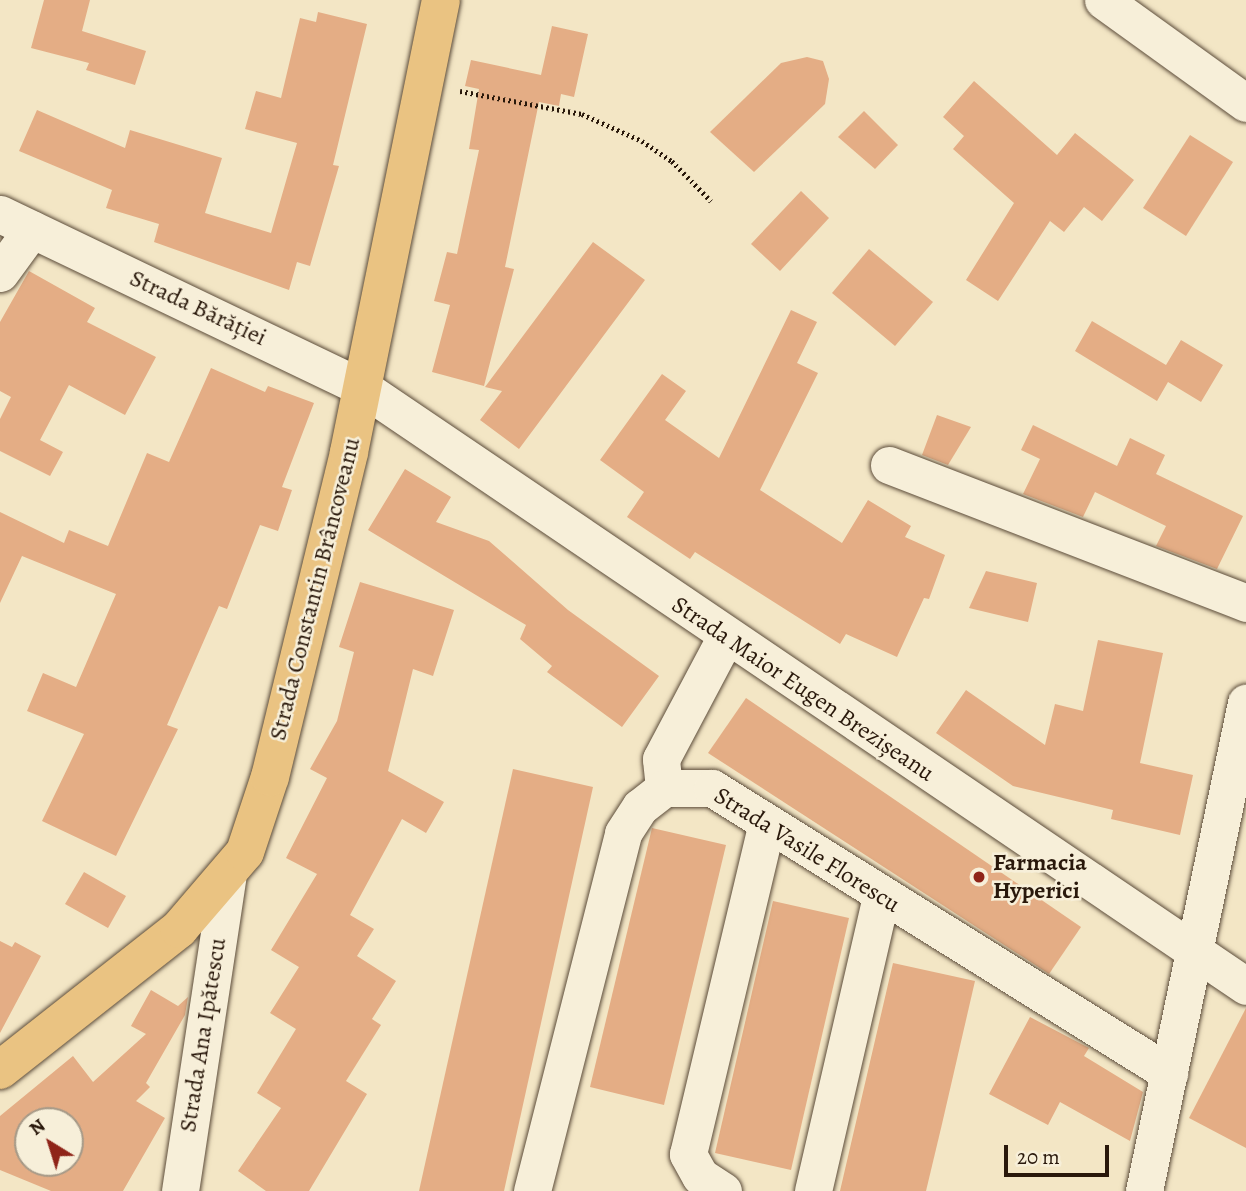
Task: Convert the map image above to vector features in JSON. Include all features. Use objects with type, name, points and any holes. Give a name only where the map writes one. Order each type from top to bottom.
[{"type":"main road","name":"Strada Constantin Brâncoveanu","points":[[0,1070],[179,929],[227,879],[245,852],[270,777],[363,388],[426,86],[441,0]]},
{"type":"street","points":[[1103,0],[1246,103]]},
{"type":"street","name":"Strada Bărăției","points":[[0,273],[16,221],[363,388]]},
{"type":"street","name":"Strada Maior Eugen Brezișeanu","points":[[363,388],[1195,956],[1246,986]]},
{"type":"street","points":[[889,465],[1246,603]]},
{"type":"street","points":[[532,1191],[623,833],[640,807],[664,788],[661,759],[726,636]]},
{"type":"street","points":[[1144,1191],[1246,703]]},
{"type":"street","name":"Strada Vasile Florescu","points":[[664,788],[712,788],[1168,1073]]},
{"type":"street","points":[[723,1191],[700,1176],[688,1154],[767,823]]},
{"type":"street","name":"Strada Ana Ipătescu","points":[[180,1191],[227,879]]},
{"type":"street","points":[[813,1191],[881,896]]},
{"type":"path","points":[[426,86],[582,114],[642,141],[711,201]]},
{"type":"building","points":[[44,0],[90,0],[82,31],[146,51],[135,85],[86,70],[89,63],[31,48]]},
{"type":"building","points":[[318,12],[367,24],[333,165],[339,166],[310,266],[297,262],[289,290],[154,242],[159,224],[106,208],[112,190],[19,151],[37,110],[125,148],[130,130],[222,158],[205,213],[271,233],[297,143],[245,129],[256,91],[281,98],[300,18],[316,22]]},
{"type":"building","points":[[552,26],[588,34],[574,97],[561,94],[559,106],[539,102],[505,267],[514,269],[484,386],[432,372],[450,305],[434,301],[447,252],[457,254],[479,150],[469,149],[479,89],[465,86],[471,60],[541,75]]},
{"type":"building","points":[[807,57],[823,61],[829,79],[825,104],[754,172],[710,132],[781,63]]},
{"type":"building","points":[[974,81],[1057,155],[1075,133],[1134,180],[1102,221],[1084,207],[1064,232],[1050,221],[998,301],[966,280],[1014,203],[953,149],[964,136],[943,117]]},
{"type":"building","points":[[864,111],[898,145],[875,169],[838,137]]},
{"type":"building","points":[[1190,135],[1233,162],[1186,236],[1143,208]]},
{"type":"building","points":[[801,191],[829,218],[780,271],[751,244]]},
{"type":"building","points":[[593,242],[645,280],[519,449],[480,420],[502,391],[485,387]]},
{"type":"building","points":[[869,249],[933,302],[895,346],[832,293]]},
{"type":"building","points":[[29,271],[95,308],[87,322],[156,357],[125,415],[69,385],[40,440],[63,452],[50,476],[0,451],[0,419],[11,397],[0,391],[0,322]]},
{"type":"building","points":[[791,310],[817,322],[797,363],[818,373],[760,490],[842,543],[868,500],[911,526],[905,537],[945,555],[929,599],[924,598],[897,657],[846,634],[840,644],[695,552],[690,559],[627,517],[644,492],[600,460],[662,374],[686,391],[665,420],[719,458]]},
{"type":"building","points":[[1092,321],[1166,365],[1181,340],[1223,365],[1201,402],[1168,382],[1157,401],[1075,351]]},
{"type":"building","points":[[211,368],[265,392],[268,386],[314,403],[282,487],[292,490],[278,531],[260,525],[227,609],[219,606],[167,725],[178,729],[116,856],[42,821],[84,734],[27,711],[43,673],[76,687],[116,594],[22,556],[0,603],[0,512],[64,543],[69,530],[108,546],[147,453],[169,462]]},
{"type":"building","points":[[937,415],[971,427],[948,465],[922,455]]},
{"type":"building","points":[[1033,425],[1117,466],[1130,438],[1165,455],[1156,474],[1243,516],[1217,569],[1156,546],[1166,526],[1095,492],[1083,517],[1023,494],[1040,459],[1021,450]]},
{"type":"building","points":[[405,469],[451,497],[436,522],[489,541],[568,610],[659,676],[622,727],[547,672],[552,666],[520,639],[526,625],[368,530]]},
{"type":"building","points":[[986,571],[1037,583],[1028,622],[969,608]]},
{"type":"building","points":[[360,582],[454,610],[433,676],[413,669],[388,771],[444,802],[426,833],[402,819],[350,915],[374,929],[357,956],[396,981],[372,1019],[381,1025],[346,1081],[367,1094],[309,1191],[266,1191],[238,1171],[281,1108],[257,1093],[296,1029],[270,1013],[299,967],[271,950],[317,874],[286,858],[327,778],[310,769],[337,721],[354,652],[339,647]]},
{"type":"building","points":[[1098,640],[1163,653],[1140,763],[1193,775],[1180,835],[1111,819],[1113,810],[1013,786],[936,733],[966,690],[1045,745],[1055,704],[1083,711]]},
{"type":"building","points":[[746,698],[1081,927],[1049,974],[708,753]]},
{"type":"building","points":[[513,769],[593,787],[504,1191],[419,1191]]},
{"type":"building","points":[[652,828],[726,845],[664,1105],[590,1087]]},
{"type":"building","points":[[84,872],[126,896],[108,928],[65,904]]},
{"type":"building","points":[[773,901],[849,918],[791,1170],[715,1153]]},
{"type":"building","points":[[0,941],[12,947],[15,942],[41,956],[0,1033]]},
{"type":"building","points":[[893,963],[975,981],[942,1124],[926,1191],[840,1191]]},
{"type":"building","points":[[151,990],[178,1006],[188,997],[185,1015],[146,1083],[150,1087],[136,1101],[165,1118],[123,1191],[51,1191],[17,1177],[84,1177],[84,1107],[14,1107],[14,1176],[0,1170],[0,1116],[73,1056],[93,1082],[146,1034],[131,1026]]},
{"type":"building","points":[[1246,1008],[1246,1148],[1189,1118]]},
{"type":"building","points":[[1030,1017],[1089,1048],[1084,1056],[1143,1092],[1130,1141],[1060,1102],[1048,1125],[989,1094]]},
{"type":"place","name":"Farmacia Hyperici","points":[[979,877]]}]
